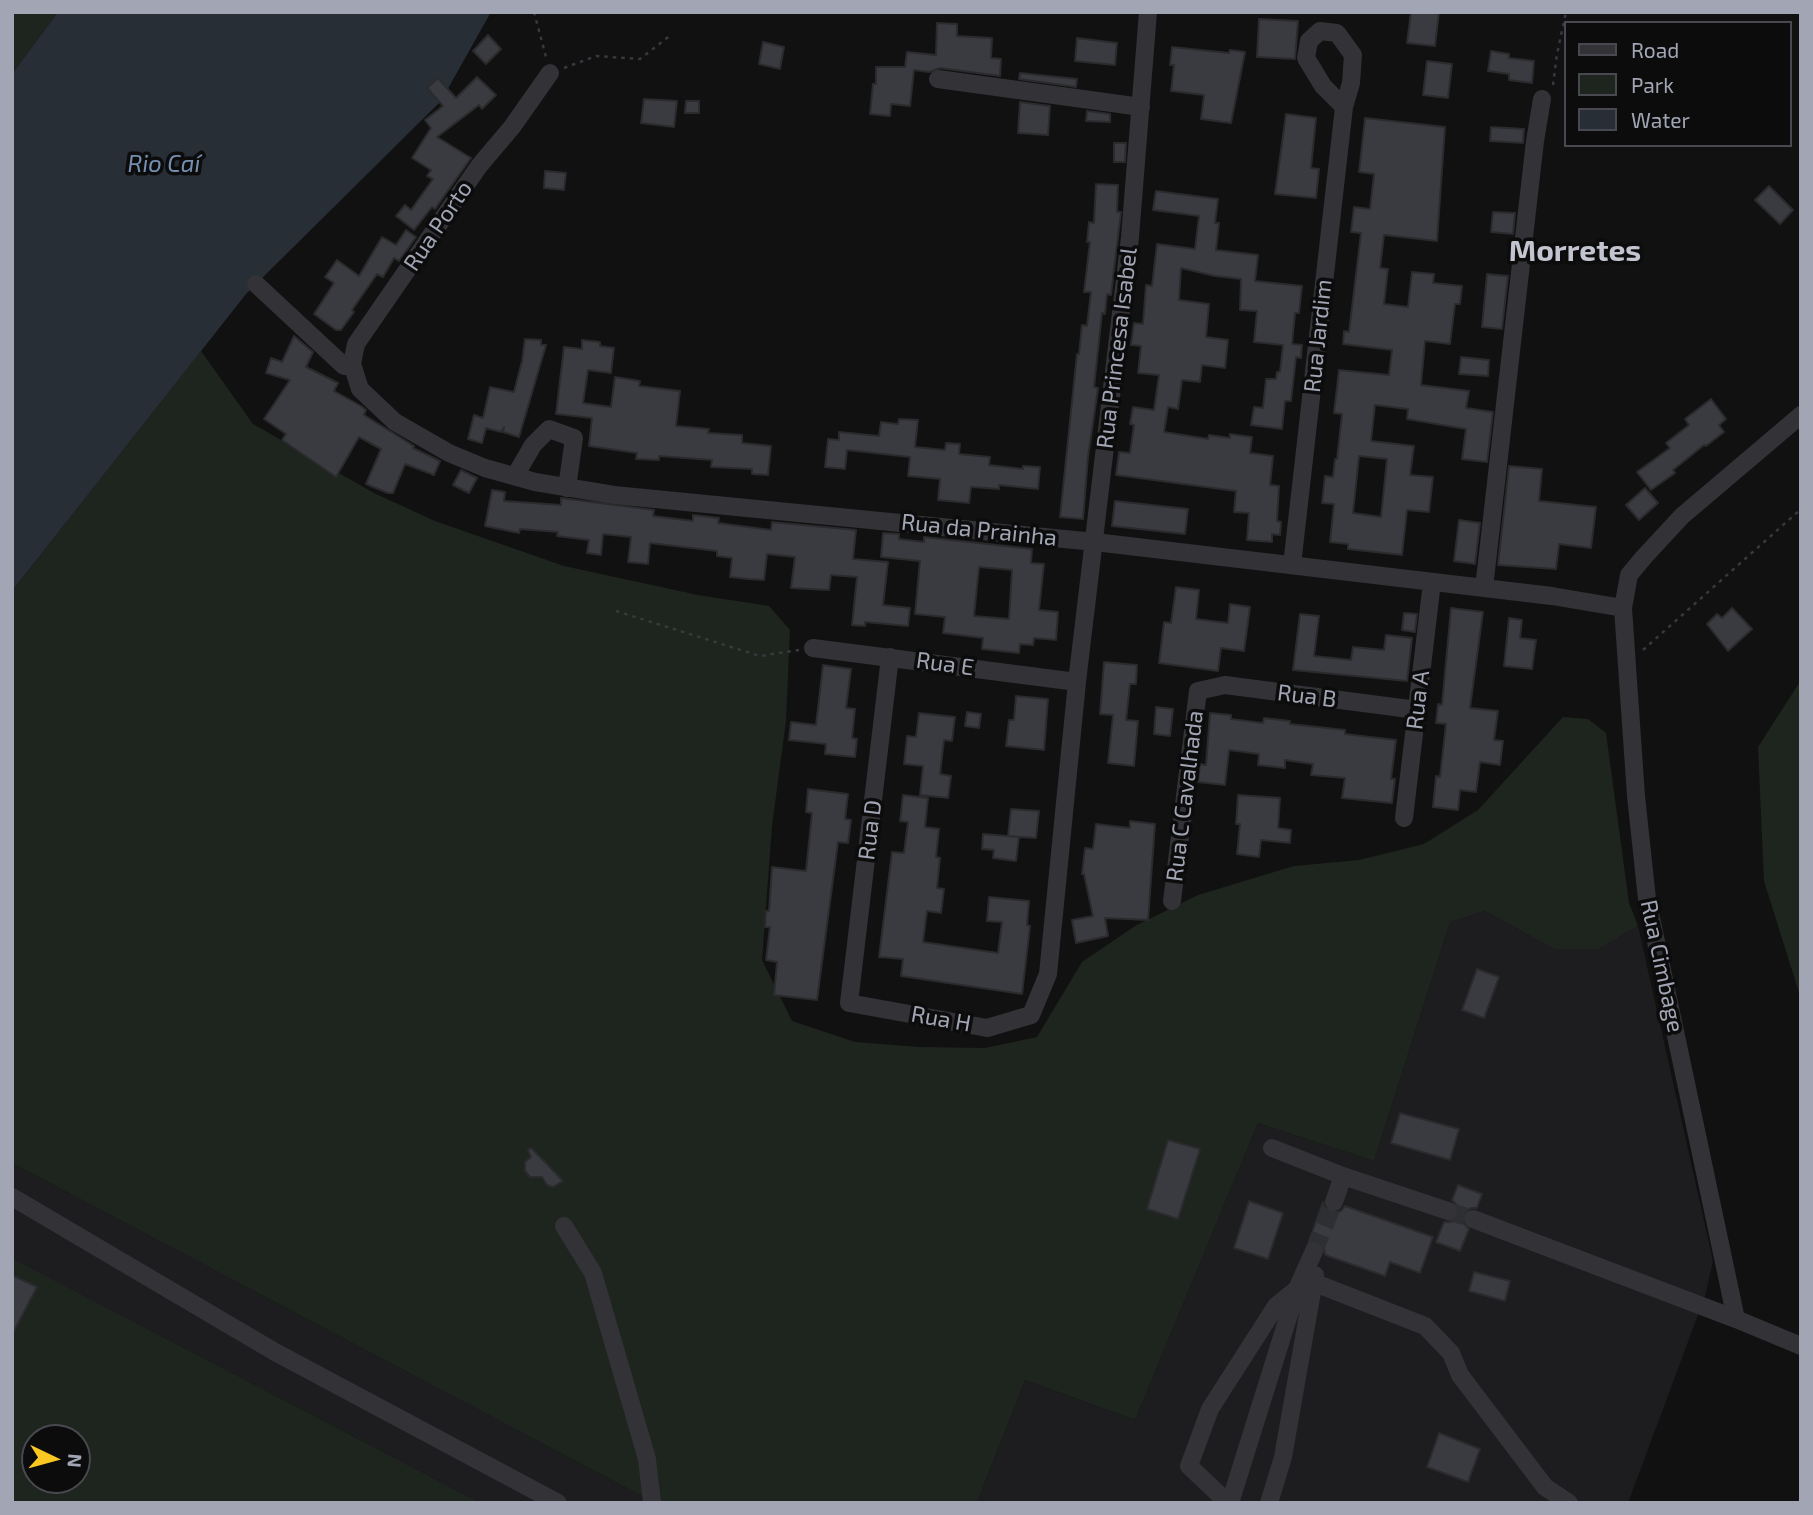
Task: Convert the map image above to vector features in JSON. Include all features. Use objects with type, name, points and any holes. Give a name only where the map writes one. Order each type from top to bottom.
[{"type":"street","name":"Rua Princesa Isabel","points":[[1077,682],[1130,237],[1148,12]]},
{"type":"street","name":"Rua Porto","points":[[352,364],[356,344],[478,166],[512,127],[550,73]]},
{"type":"street","points":[[938,79],[1141,107]]},
{"type":"street","points":[[1484,588],[1542,99]]},
{"type":"street","name":"Rua Jardim","points":[[1292,565],[1344,107]]},
{"type":"street","points":[[256,284],[344,366],[352,364]]},
{"type":"street","name":"Rua da Prainha","points":[[352,364],[360,389],[395,422],[449,453],[485,468],[567,488],[614,495],[1095,542],[1574,599],[1623,608]]},
{"type":"street","name":"Rua Cimbage","points":[[1736,1319],[1647,899],[1636,796],[1623,608],[1629,575],[1644,557],[1682,516],[1801,415]]},
{"type":"street","points":[[515,476],[533,445],[549,429],[574,438],[567,488]]},
{"type":"street","name":"Rua A","points":[[1405,818],[1432,582]]},
{"type":"street","name":"Rua E","points":[[813,648],[1077,682]]},
{"type":"street","name":"Rua D","points":[[849,1003],[890,657]]},
{"type":"street","name":"Rua H","points":[[849,1003],[987,1028],[1031,1015],[1048,974],[1077,682]]},
{"type":"street","name":"Rua B","points":[[1198,691],[1225,685],[1417,710]]},
{"type":"street","name":"Rua C Cavalhada","points":[[1172,901],[1198,691]]},
{"type":"street","points":[[1272,1148],[1343,1176],[1448,1211]]},
{"type":"street","points":[[1334,1202],[1343,1176]]},
{"type":"street","points":[[12,1197],[275,1352],[558,1503]]},
{"type":"street","points":[[1473,1219],[1801,1346]]},
{"type":"street","points":[[564,1226],[593,1273],[647,1459],[652,1503]]},
{"type":"street","points":[[1269,1503],[1283,1457],[1315,1283],[1314,1251],[1297,1289],[1229,1503],[1189,1466],[1210,1409],[1276,1306],[1297,1289],[1315,1283],[1425,1326],[1451,1353],[1460,1375],[1545,1487],[1565,1502]]},
{"type":"path","points":[[534,12],[550,73],[596,56],[640,59],[672,34]]},
{"type":"path","points":[[1542,99],[1551,99],[1564,21]]},
{"type":"path","points":[[1627,664],[1801,509]]},
{"type":"path","points":[[616,611],[760,656],[813,648]]},
{"type":"shaded area","points":[[1485,911],[1554,949],[1599,949],[1638,926],[1713,1261],[1705,1296],[1628,1503],[977,1503],[1025,1380],[1135,1420],[1258,1123],[1374,1161],[1450,922]]},
{"type":"shaded area","points":[[12,1163],[655,1503],[481,1503],[12,1258]]},
{"type":"green space","points":[[12,12],[58,12],[12,74]]},
{"type":"green space","points":[[201,351],[253,424],[374,493],[435,521],[564,566],[698,595],[769,606],[790,630],[786,721],[772,826],[762,960],[792,1021],[855,1042],[919,1047],[985,1048],[1037,1037],[1082,962],[1135,926],[1198,895],[1294,866],[1359,860],[1424,844],[1478,810],[1563,717],[1588,719],[1606,733],[1629,903],[1638,926],[1599,949],[1554,949],[1485,911],[1450,922],[1374,1161],[1258,1123],[1135,1420],[1025,1380],[977,1503],[655,1503],[12,1163],[12,591]]},
{"type":"green space","points":[[1801,680],[1801,999],[1764,881],[1758,747]]},
{"type":"green space","points":[[12,1258],[481,1503],[12,1503]]},
{"type":"water","name":"Rio Caí","points":[[58,12],[491,12],[441,101],[246,294],[12,591],[12,74]]},
{"type":"building","points":[[1411,12],[1439,12],[1435,46],[1407,43]]},
{"type":"building","points":[[1259,19],[1298,21],[1295,59],[1257,57]]},
{"type":"building","points":[[937,23],[957,24],[957,36],[992,38],[991,58],[1001,59],[1000,76],[940,68],[929,72],[914,70],[910,106],[891,104],[890,116],[870,114],[873,84],[876,84],[876,67],[905,67],[907,52],[936,55]]},
{"type":"building","points":[[488,35],[501,49],[486,64],[473,51]]},
{"type":"building","points":[[1077,38],[1117,43],[1115,65],[1075,61]]},
{"type":"building","points":[[763,42],[784,47],[780,69],[759,64]]},
{"type":"building","points":[[1172,47],[1245,52],[1231,123],[1201,119],[1204,95],[1171,91],[1174,65],[1170,65]]},
{"type":"building","points":[[1491,51],[1509,54],[1509,58],[1534,61],[1532,83],[1509,80],[1509,74],[1488,71]]},
{"type":"building","points":[[1427,61],[1452,64],[1448,98],[1423,95]]},
{"type":"building","points":[[1020,73],[1077,79],[1076,87],[1019,79]]},
{"type":"building","points":[[477,77],[496,95],[482,109],[479,105],[437,137],[471,158],[435,209],[432,207],[414,230],[396,216],[405,205],[411,210],[433,179],[427,176],[431,170],[412,158],[431,128],[425,120],[443,106],[427,88],[438,78],[456,98]]},
{"type":"building","points":[[644,99],[677,101],[674,127],[641,123]]},
{"type":"building","points":[[686,101],[699,101],[699,113],[685,113]]},
{"type":"building","points":[[1020,102],[1050,106],[1048,135],[1018,133]]},
{"type":"building","points":[[1087,111],[1110,114],[1110,122],[1086,121]]},
{"type":"building","points":[[1286,114],[1316,118],[1311,168],[1319,169],[1316,198],[1275,194]]},
{"type":"building","points":[[1365,118],[1445,127],[1437,241],[1384,235],[1380,268],[1388,269],[1384,304],[1408,307],[1412,272],[1434,274],[1433,283],[1462,286],[1460,304],[1455,304],[1450,344],[1425,341],[1421,385],[1469,391],[1466,408],[1493,412],[1487,462],[1462,459],[1466,429],[1407,419],[1408,409],[1375,405],[1371,441],[1414,446],[1410,475],[1433,477],[1429,512],[1407,510],[1402,555],[1348,549],[1348,544],[1330,542],[1334,504],[1322,503],[1325,476],[1333,477],[1337,459],[1342,414],[1334,413],[1339,370],[1389,375],[1392,350],[1343,344],[1344,331],[1349,332],[1361,233],[1351,232],[1354,207],[1370,209],[1374,174],[1359,172]],"holes":[[[1359,456],[1387,459],[1381,517],[1353,513]]]},
{"type":"building","points":[[1491,127],[1524,129],[1523,143],[1490,141]]},
{"type":"building","points":[[1114,143],[1126,143],[1125,162],[1114,162]]},
{"type":"building","points":[[545,171],[566,173],[564,190],[544,188]]},
{"type":"building","points":[[1096,184],[1118,185],[1117,212],[1121,212],[1111,295],[1107,294],[1105,314],[1102,313],[1094,387],[1098,388],[1083,519],[1060,517],[1077,354],[1082,325],[1087,326],[1091,292],[1084,292],[1090,242],[1087,242],[1089,222],[1094,223]]},
{"type":"building","points":[[1769,186],[1793,210],[1780,224],[1755,200]]},
{"type":"building","points":[[1156,191],[1218,199],[1216,250],[1258,255],[1255,281],[1302,286],[1299,313],[1295,313],[1292,344],[1302,345],[1301,358],[1296,357],[1291,401],[1285,401],[1282,429],[1251,425],[1254,407],[1263,408],[1266,379],[1276,379],[1277,372],[1280,372],[1283,345],[1254,342],[1257,311],[1240,310],[1241,279],[1181,268],[1179,300],[1209,304],[1206,337],[1228,340],[1225,368],[1202,365],[1200,382],[1182,380],[1178,409],[1168,407],[1164,432],[1208,439],[1209,435],[1230,438],[1230,434],[1252,437],[1250,453],[1273,456],[1270,485],[1279,486],[1277,521],[1281,522],[1280,535],[1272,534],[1272,542],[1247,540],[1249,513],[1234,512],[1236,491],[1116,475],[1119,452],[1130,453],[1134,425],[1130,424],[1133,407],[1154,410],[1159,375],[1138,373],[1141,346],[1131,345],[1134,323],[1143,324],[1146,285],[1152,286],[1157,244],[1195,249],[1199,216],[1153,210]]},
{"type":"building","points":[[1493,212],[1515,213],[1513,234],[1491,232]]},
{"type":"building","points":[[406,230],[416,237],[399,261],[394,258],[383,277],[377,274],[341,330],[336,330],[314,314],[334,283],[325,277],[337,260],[359,276],[382,237],[396,245]]},
{"type":"building","points":[[1487,274],[1508,276],[1502,329],[1482,327]]},
{"type":"building","points":[[294,336],[313,352],[306,367],[338,383],[334,391],[361,406],[366,410],[364,415],[414,446],[413,448],[440,461],[434,475],[405,464],[393,493],[388,493],[366,484],[381,449],[359,437],[336,477],[282,440],[286,434],[264,419],[290,380],[266,373],[271,358],[282,362]]},
{"type":"building","points":[[525,339],[541,340],[541,345],[546,345],[519,437],[503,432],[504,427],[501,432],[486,428],[482,443],[468,439],[474,415],[483,418],[490,387],[514,392]]},
{"type":"building","points":[[582,340],[600,342],[600,346],[614,348],[611,373],[588,370],[583,403],[611,407],[615,377],[640,381],[639,386],[680,391],[676,426],[709,429],[708,433],[742,435],[742,443],[771,446],[768,475],[752,474],[752,469],[711,467],[712,460],[659,456],[659,460],[636,459],[637,453],[589,446],[592,418],[556,414],[564,347],[582,349]]},
{"type":"building","points":[[1461,357],[1489,360],[1488,376],[1459,374]]},
{"type":"building","points":[[1711,399],[1726,419],[1719,425],[1724,432],[1704,445],[1673,470],[1675,473],[1651,490],[1637,472],[1670,448],[1666,443],[1689,425],[1685,419]]},
{"type":"building","points":[[899,419],[918,420],[915,447],[945,450],[946,443],[960,444],[959,454],[990,457],[989,465],[1023,469],[1023,466],[1040,467],[1038,489],[999,485],[999,489],[971,487],[969,503],[938,500],[940,479],[908,476],[910,457],[847,450],[845,469],[825,467],[828,439],[839,440],[839,432],[879,436],[881,422],[898,424]]},
{"type":"building","points":[[1509,466],[1542,469],[1539,501],[1596,507],[1591,548],[1559,544],[1556,569],[1498,565]]},
{"type":"building","points":[[461,470],[477,478],[469,493],[453,485]]},
{"type":"building","points":[[1645,488],[1658,503],[1639,520],[1626,505]]},
{"type":"building","points":[[492,490],[505,492],[504,501],[561,505],[561,498],[654,510],[653,516],[693,521],[693,515],[719,518],[718,523],[771,530],[772,522],[856,530],[853,559],[888,562],[883,605],[910,608],[908,626],[865,622],[865,626],[852,625],[857,577],[831,575],[829,590],[791,588],[795,557],[767,554],[764,580],[748,579],[730,577],[732,558],[717,556],[717,551],[650,543],[648,564],[628,562],[631,537],[603,534],[601,555],[587,553],[589,540],[557,536],[558,532],[520,529],[519,533],[485,526]]},
{"type":"building","points":[[1115,501],[1188,509],[1185,534],[1112,526]]},
{"type":"building","points":[[1459,520],[1480,523],[1475,564],[1454,561]]},
{"type":"building","points":[[883,533],[899,534],[899,539],[924,542],[924,537],[1032,549],[1031,563],[1044,564],[1039,610],[1058,612],[1056,640],[1034,638],[1033,645],[1020,644],[1019,653],[982,649],[983,638],[943,633],[945,617],[915,614],[920,561],[881,557]],"holes":[[[979,567],[1012,570],[1009,619],[974,616]]]},
{"type":"building","points":[[1176,587],[1199,590],[1196,619],[1228,623],[1230,604],[1250,607],[1244,651],[1221,648],[1218,671],[1159,663],[1164,622],[1171,623]]},
{"type":"building","points":[[1451,608],[1483,612],[1470,708],[1498,711],[1494,740],[1503,741],[1500,765],[1480,762],[1476,792],[1460,790],[1458,810],[1433,807],[1436,776],[1440,777],[1446,724],[1436,723],[1438,704],[1442,705]]},
{"type":"building","points":[[1732,608],[1752,629],[1728,651],[1707,624],[1717,614],[1722,618]]},
{"type":"building","points":[[1404,613],[1417,614],[1415,632],[1402,630]]},
{"type":"building","points":[[1300,614],[1319,616],[1314,656],[1351,660],[1353,647],[1384,650],[1386,635],[1412,638],[1407,681],[1293,670]]},
{"type":"building","points":[[1509,618],[1522,620],[1520,638],[1536,640],[1532,669],[1504,666]]},
{"type":"building","points":[[1104,662],[1137,665],[1136,684],[1130,684],[1126,720],[1138,721],[1134,766],[1108,763],[1113,715],[1100,714]]},
{"type":"building","points":[[823,665],[851,669],[846,708],[855,709],[852,738],[857,739],[855,757],[825,754],[826,744],[789,740],[791,722],[816,725]]},
{"type":"building","points":[[1016,696],[1048,699],[1044,750],[1006,746],[1009,720],[1014,720]]},
{"type":"building","points":[[1156,707],[1173,709],[1170,736],[1154,734]]},
{"type":"building","points":[[967,712],[981,714],[979,728],[965,726]]},
{"type":"building","points":[[919,713],[955,717],[952,741],[944,740],[940,774],[951,776],[948,798],[920,795],[923,766],[904,764],[907,736],[916,737]]},
{"type":"building","points":[[1210,713],[1263,723],[1264,718],[1290,721],[1290,724],[1345,730],[1345,734],[1396,740],[1391,779],[1395,779],[1392,803],[1342,798],[1345,778],[1311,775],[1313,764],[1285,760],[1285,768],[1258,765],[1259,754],[1229,750],[1225,785],[1198,782],[1200,764],[1206,765]]},
{"type":"building","points":[[808,789],[848,794],[845,819],[851,820],[848,843],[838,842],[817,1000],[774,995],[777,962],[766,960],[770,927],[765,927],[766,911],[769,911],[772,867],[806,871],[812,813],[806,812]]},
{"type":"building","points":[[903,795],[928,798],[925,827],[939,829],[936,857],[940,858],[937,888],[944,889],[941,913],[927,911],[923,942],[998,953],[1002,922],[987,921],[989,897],[1029,901],[1027,925],[1030,926],[1022,994],[901,976],[903,959],[879,957],[892,852],[904,853],[908,822],[900,821]]},
{"type":"building","points":[[1238,795],[1280,798],[1278,828],[1291,830],[1290,843],[1261,840],[1259,857],[1237,854],[1240,824],[1236,824]]},
{"type":"building","points":[[1011,809],[1039,811],[1036,838],[1008,836]]},
{"type":"building","points":[[1130,821],[1155,824],[1148,920],[1105,918],[1108,936],[1076,943],[1072,920],[1093,916],[1082,874],[1085,848],[1093,849],[1096,824],[1130,828]]},
{"type":"building","points":[[983,834],[1019,837],[1016,861],[993,858],[994,850],[982,849]]},
{"type":"building","points":[[1477,969],[1499,977],[1484,1018],[1462,1010]]},
{"type":"building","points":[[1400,1113],[1459,1129],[1450,1160],[1391,1143]]},
{"type":"building","points":[[1168,1140],[1200,1149],[1178,1219],[1147,1209]]},
{"type":"building","points":[[531,1148],[563,1181],[553,1187],[547,1185],[542,1177],[530,1177],[525,1171],[525,1162],[531,1157],[528,1150]]},
{"type":"building","points":[[1458,1185],[1482,1194],[1477,1208],[1471,1208],[1463,1214],[1462,1221],[1469,1229],[1460,1251],[1436,1242],[1444,1222],[1451,1222],[1458,1215],[1459,1208],[1452,1200]]},
{"type":"building","points":[[1249,1201],[1283,1213],[1268,1259],[1234,1248]]},
{"type":"building","points":[[1323,1202],[1325,1209],[1331,1213],[1341,1211],[1345,1206],[1433,1237],[1420,1273],[1390,1262],[1385,1276],[1325,1255],[1323,1244],[1318,1240],[1309,1241]]},
{"type":"building","points":[[1474,1272],[1510,1281],[1505,1301],[1469,1291]]},
{"type":"building","points":[[12,1275],[37,1287],[12,1335]]},
{"type":"building","points":[[1439,1433],[1480,1449],[1468,1482],[1427,1467]]},
{"type":"tunnel","points":[[1314,1251],[1334,1202]]},
{"type":"tunnel","points":[[1448,1211],[1473,1219]]},
{"type":"district","name":"Morretes","points":[[1575,251]]}]
